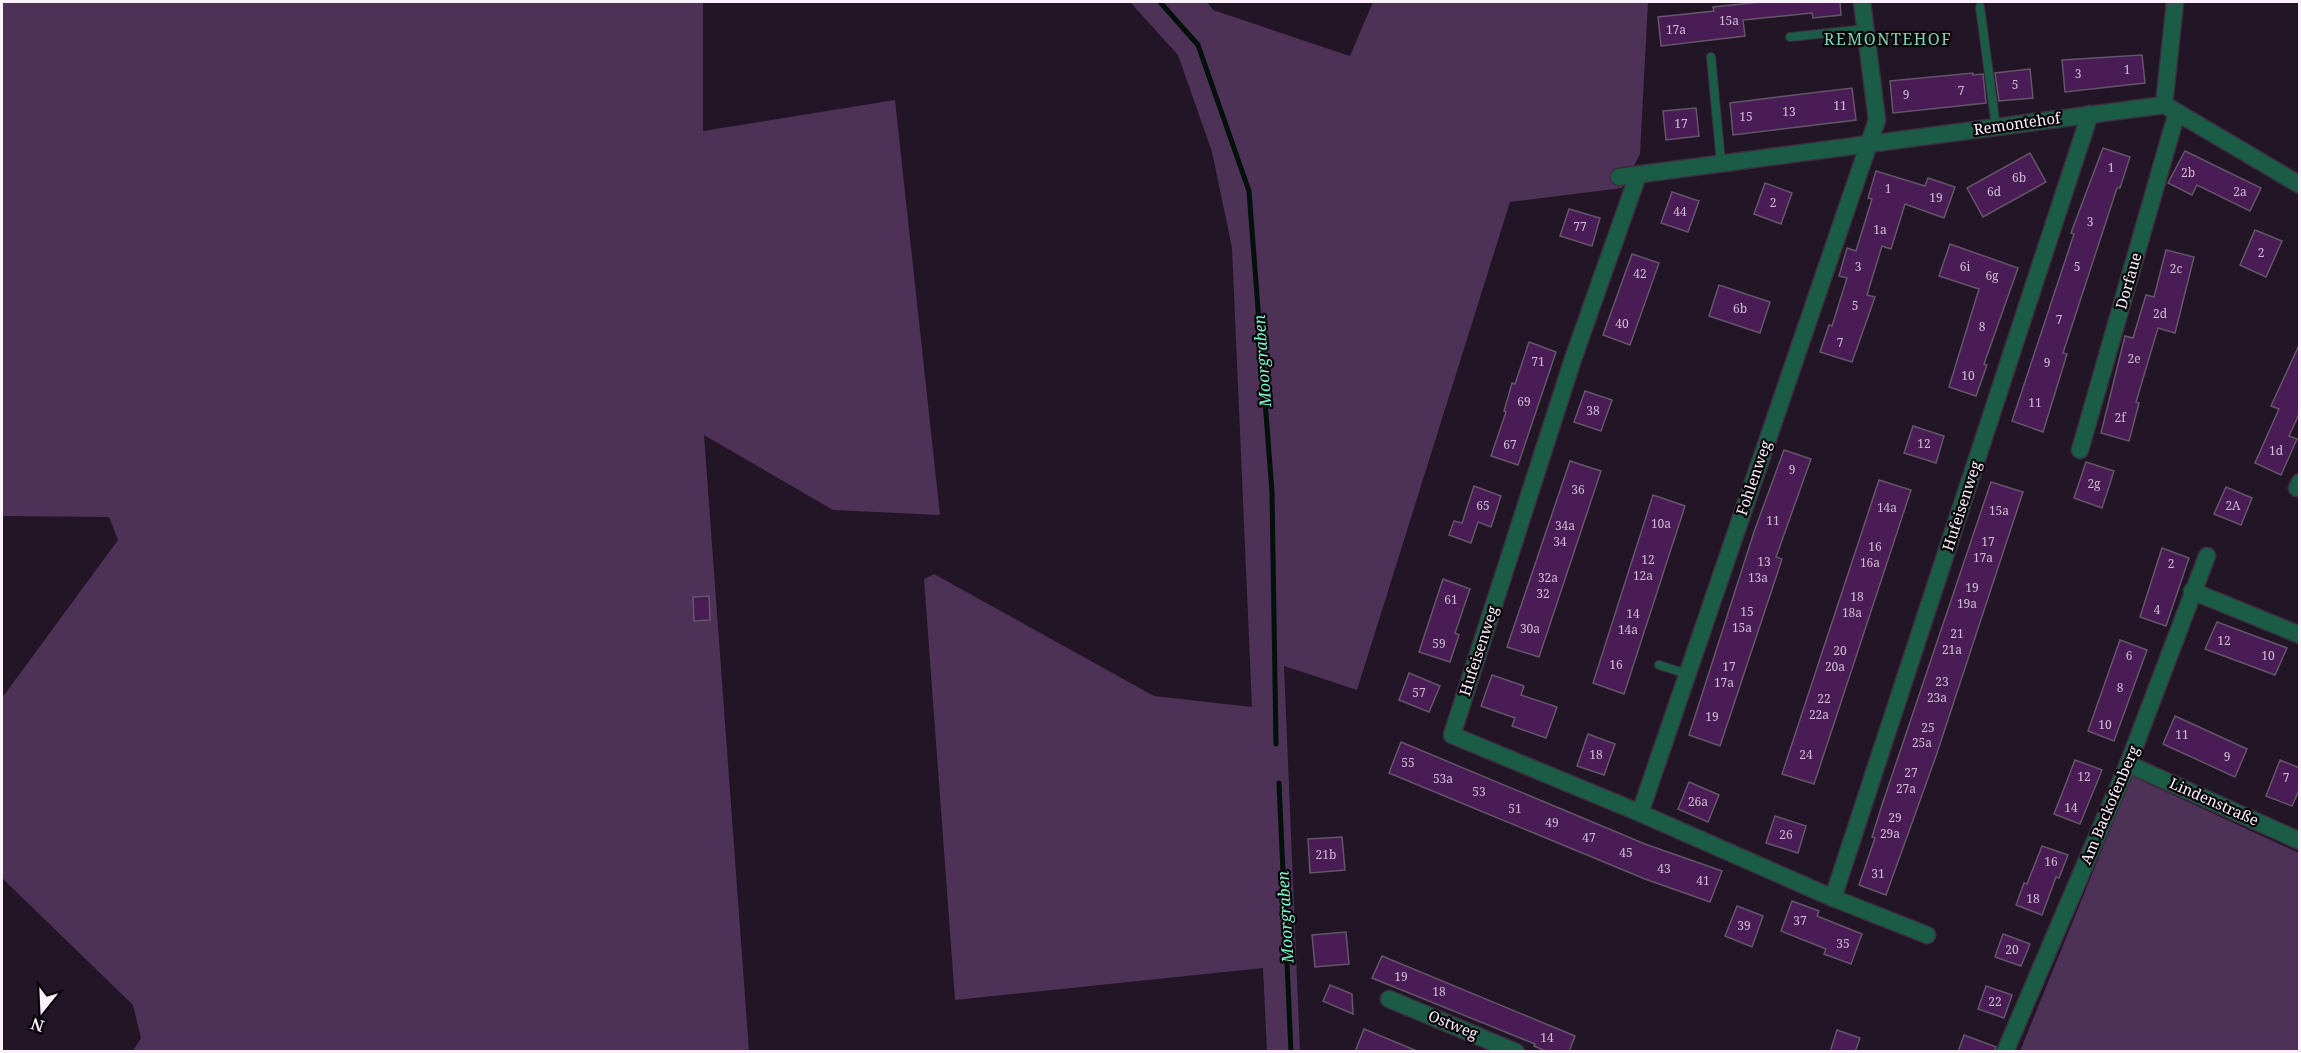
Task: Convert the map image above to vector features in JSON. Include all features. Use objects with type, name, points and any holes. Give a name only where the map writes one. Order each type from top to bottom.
[{"type":"street","points":[[1862,2],[1877,120],[1869,143]]},
{"type":"street","name":"Dorfaue","points":[[2080,450],[2171,108],[2175,2]]},
{"type":"street","points":[[2171,108],[2300,184]]},
{"type":"street","name":"Remontehof","points":[[1618,177],[2090,114],[2171,108]]},
{"type":"street","name":"Hufeisenweg","points":[[1833,898],[2090,114]]},
{"type":"street","name":"Fohlenweg","points":[[1640,813],[1869,143]]},
{"type":"street","name":"Hufeisenweg","points":[[1638,174],[1573,359],[1452,735],[1640,813],[1833,898],[1927,935]]},
{"type":"street","name":"Am Backofenberg","points":[[2005,1052],[2128,764],[2207,556]]},
{"type":"street","points":[[2192,591],[2300,635]]},
{"type":"street","name":"Lindenstraße","points":[[2128,764],[2300,841]]},
{"type":"street","name":"Ostweg","points":[[1389,999],[1516,1052]]},
{"type":"lane","points":[[1980,7],[1996,127]]},
{"type":"lane","points":[[1790,37],[1866,29]]},
{"type":"lane","points":[[1711,57],[1721,163]]},
{"type":"lane","points":[[1659,665],[1687,674]]},
{"type":"shaded area","points":[[2,2],[703,2],[703,131],[895,100],[940,515],[833,510],[704,435],[749,1051],[133,1051],[141,1038],[133,1005],[2,878],[2,698],[118,540],[109,517],[2,516]]},
{"type":"shaded area","points":[[1130,2],[1207,2],[1213,10],[1350,56],[1373,2],[1648,2],[1640,154],[1622,188],[1510,202],[1357,690],[1284,666],[1300,1051],[1267,1051],[1263,968],[955,1000],[924,579],[934,574],[1154,696],[1252,707],[1232,248],[1212,152],[1178,55]]},
{"type":"shaded area","points":[[2132,776],[2299,853],[2299,1051],[2020,1051]]},
{"type":"building","points":[[1761,2],[1840,2],[1841,15],[1813,18],[1812,13],[1743,20],[1745,36],[1661,46],[1658,17],[1714,11],[1713,7]]},
{"type":"building","points":[[2142,55],[2145,83],[2065,92],[2062,60]]},
{"type":"building","points":[[2030,69],[2033,98],[1999,101],[1995,73]]},
{"type":"building","points":[[1973,73],[1973,75],[1983,74],[1986,103],[1893,113],[1890,81]]},
{"type":"building","points":[[1852,88],[1856,120],[1733,135],[1730,103]]},
{"type":"building","points":[[1696,108],[1699,136],[1666,140],[1663,111]]},
{"type":"building","points":[[2103,148],[2130,157],[2120,188],[2117,188],[2063,353],[2067,354],[2043,432],[2012,421],[2074,234],[2071,233]]},
{"type":"building","points":[[2185,151],[2261,188],[2250,211],[2197,185],[2192,195],[2168,183]]},
{"type":"building","points":[[2030,153],[2046,182],[1983,217],[1967,188]]},
{"type":"building","points":[[1876,171],[1925,186],[1928,178],[1955,187],[1944,218],[1905,204],[1891,249],[1882,246],[1867,295],[1875,297],[1852,362],[1820,352],[1829,325],[1832,326],[1847,278],[1839,276],[1847,248],[1856,251],[1872,199],[1868,198]]},
{"type":"building","points":[[1765,183],[1792,193],[1781,224],[1754,214]]},
{"type":"building","points":[[1672,192],[1699,201],[1688,232],[1661,223]]},
{"type":"building","points":[[1569,209],[1600,218],[1592,246],[1560,236]]},
{"type":"building","points":[[2255,230],[2282,241],[2266,277],[2240,265]]},
{"type":"building","points":[[1950,244],[2018,268],[1984,364],[1987,365],[1976,396],[1949,387],[1979,289],[1939,276]]},
{"type":"building","points":[[2166,250],[2194,257],[2175,333],[2158,328],[2136,402],[2139,403],[2129,441],[2101,433],[2125,336],[2133,338],[2146,295],[2154,297]]},
{"type":"building","points":[[1632,254],[1659,263],[1630,345],[1603,335]]},
{"type":"building","points":[[1719,285],[1770,302],[1760,333],[1709,316]]},
{"type":"building","points":[[1529,342],[1556,352],[1518,465],[1491,456],[1506,412],[1504,411],[1512,383],[1515,384]]},
{"type":"building","points":[[2300,343],[2300,412],[2289,436],[2297,439],[2281,475],[2255,463],[2279,409],[2271,406]]},
{"type":"building","points":[[1585,391],[1612,400],[1601,431],[1574,422]]},
{"type":"building","points":[[1913,426],[1944,436],[1936,463],[1904,453]]},
{"type":"building","points":[[1784,450],[1811,459],[1776,557],[1782,559],[1720,746],[1689,735],[1754,532]]},
{"type":"building","points":[[1570,461],[1601,471],[1539,657],[1507,647]]},
{"type":"building","points":[[2086,462],[2114,471],[2102,508],[2074,498]]},
{"type":"building","points":[[1879,480],[1911,490],[1814,784],[1782,774]]},
{"type":"building","points":[[1991,482],[2023,492],[1936,756],[1886,895],[1859,885],[1875,838],[1872,837],[1882,805]]},
{"type":"building","points":[[1474,486],[1501,496],[1491,527],[1478,522],[1471,543],[1449,535],[1454,521],[1462,523]]},
{"type":"building","points":[[2226,487],[2252,498],[2241,525],[2214,514]]},
{"type":"building","points":[[1653,495],[1685,506],[1624,694],[1593,683]]},
{"type":"building","points":[[2162,548],[2189,558],[2166,626],[2140,617]]},
{"type":"building","points":[[1443,579],[1470,589],[1455,633],[1459,635],[1450,662],[1419,652]]},
{"type":"building","points":[[709,596],[710,620],[694,621],[693,597]]},
{"type":"building","points":[[2217,622],[2287,648],[2275,675],[2205,649]]},
{"type":"building","points":[[2120,640],[2147,650],[2114,741],[2088,731]]},
{"type":"building","points":[[1409,673],[1440,686],[1429,712],[1399,700]]},
{"type":"building","points":[[1492,675],[1524,686],[1521,695],[1557,707],[1546,738],[1512,726],[1515,718],[1481,706]]},
{"type":"building","points":[[2175,716],[2247,749],[2235,777],[2163,744]]},
{"type":"building","points":[[1588,734],[1615,744],[1604,775],[1577,766]]},
{"type":"building","points":[[1401,742],[1645,844],[1722,871],[1710,902],[1645,879],[1389,773]]},
{"type":"building","points":[[2075,760],[2102,770],[2080,824],[2054,814]]},
{"type":"building","points":[[2280,760],[2300,768],[2300,788],[2292,806],[2266,796]]},
{"type":"building","points":[[1689,782],[1719,795],[1708,822],[1678,809]]},
{"type":"building","points":[[1775,816],[1806,826],[1798,853],[1766,843]]},
{"type":"building","points":[[1342,837],[1345,870],[1310,873],[1308,839]]},
{"type":"building","points":[[2042,846],[2068,855],[2059,878],[2056,877],[2042,915],[2016,905]]},
{"type":"building","points":[[1792,901],[1819,911],[1817,916],[1862,934],[1851,964],[1824,954],[1826,949],[1781,931]]},
{"type":"building","points":[[1737,906],[1763,916],[1752,947],[1725,936]]},
{"type":"building","points":[[1346,932],[1349,964],[1315,967],[1312,935]]},
{"type":"building","points":[[2003,934],[2030,944],[2021,966],[1995,957]]},
{"type":"building","points":[[1382,956],[1575,1036],[1569,1052],[1548,1052],[1534,1046],[1535,1044],[1372,978]]},
{"type":"building","points":[[1330,985],[1352,994],[1353,1014],[1323,1001]]},
{"type":"building","points":[[1986,986],[2012,995],[2004,1018],[1978,1009]]},
{"type":"building","points":[[1364,1029],[1417,1051],[1417,1052],[1355,1052]]},
{"type":"building","points":[[1837,1030],[1860,1038],[1855,1052],[1830,1052]]},
{"type":"building","points":[[1964,1035],[1996,1047],[1995,1052],[1958,1052]]},
{"type":"waterway","name":"Moorgraben","points":[[1160,2],[1198,45],[1249,191],[1272,492],[1276,744]]},
{"type":"waterway","name":"Moorgraben","points":[[1279,783],[1291,1052]]},
{"type":"district","name":"REMONTEHOF","points":[[1888,39]]}]
